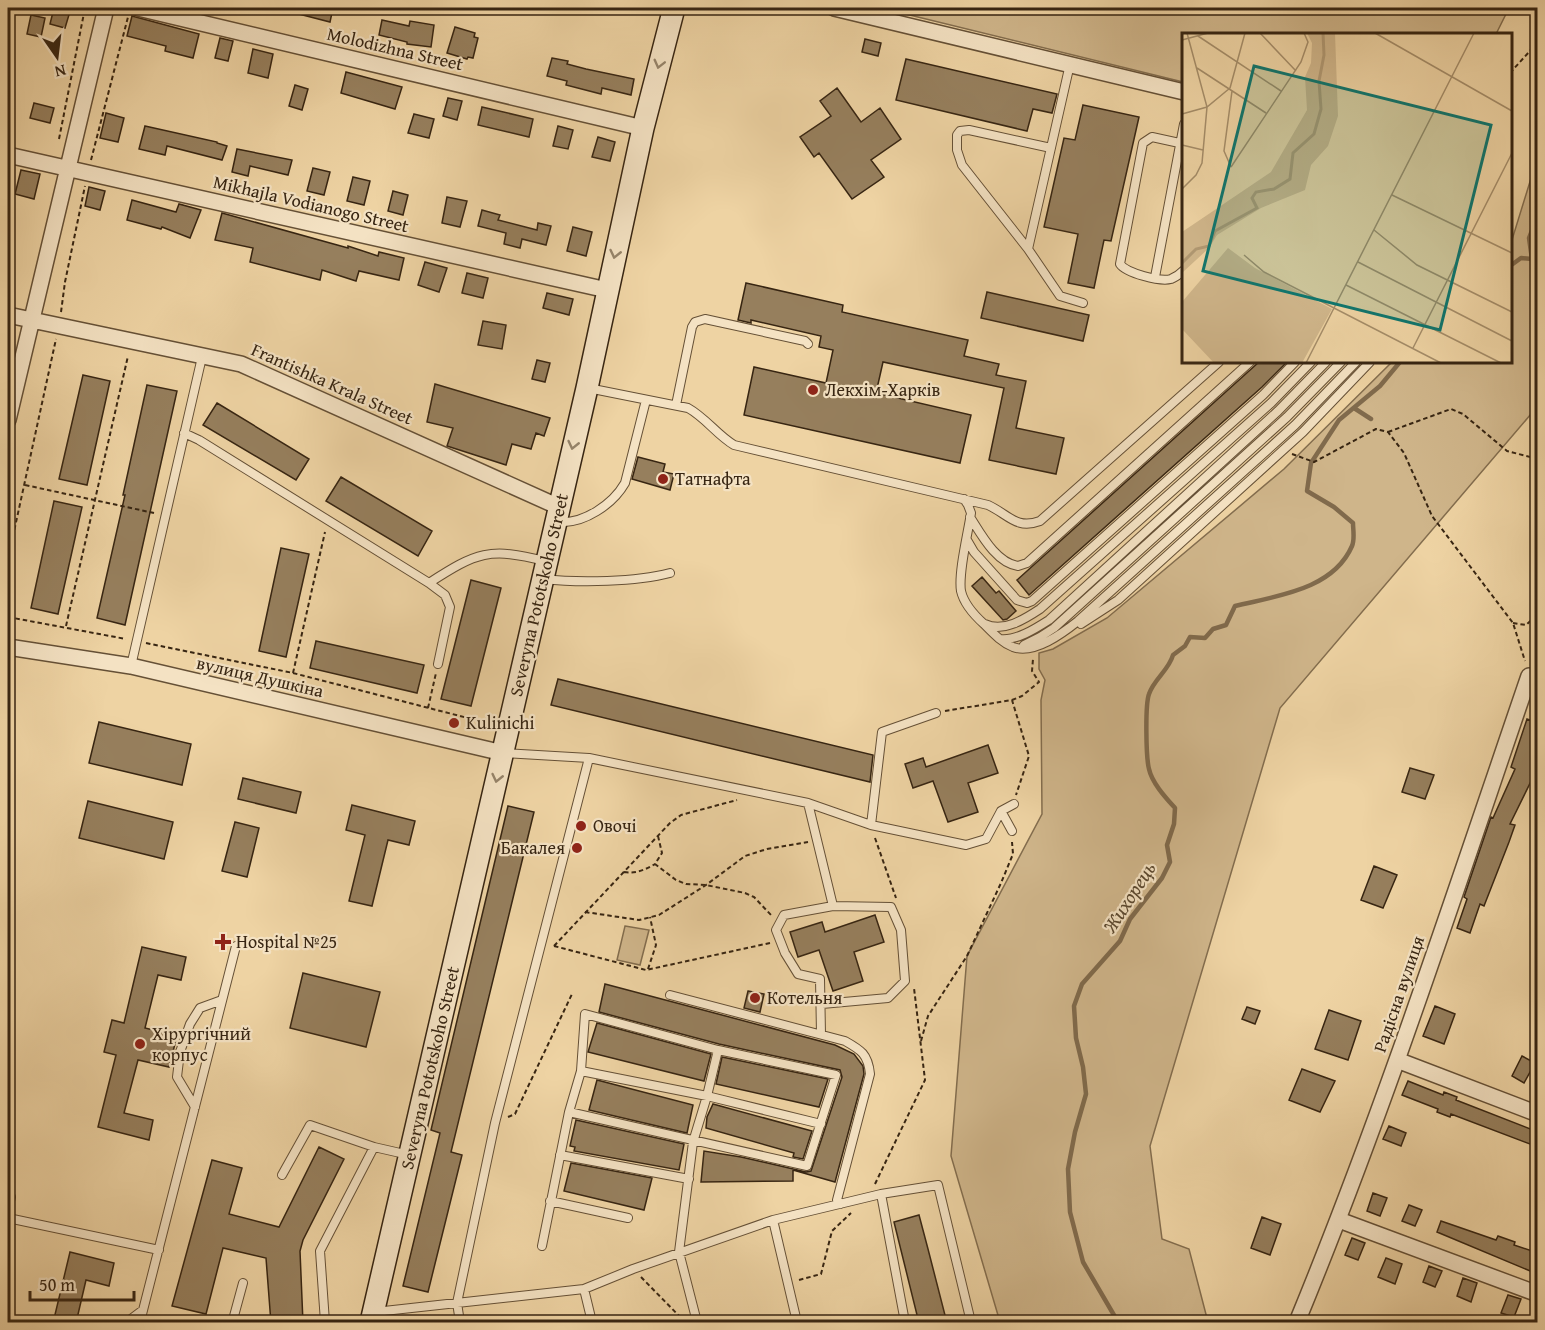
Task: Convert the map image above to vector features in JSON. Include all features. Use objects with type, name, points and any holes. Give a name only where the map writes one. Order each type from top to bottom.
[{"type":"street","points":[[8,420],[106,8]]},
{"type":"street","name":"Molodizhna Street","points":[[138,8],[643,128]]},
{"type":"street","name":"Severyna Pototskoho Street","points":[[373,1318],[587,388],[643,128],[674,8]]},
{"type":"street","points":[[834,8],[1182,91]]},
{"type":"street","name":"Mikhajla Vodianogo Street","points":[[8,155],[607,290]]},
{"type":"street","name":"Frantishka Krala Street","points":[[8,315],[240,364],[557,514]]},
{"type":"street","name":"вулиця Душкіна","points":[[8,647],[131,666],[503,753]]},
{"type":"street","name":"Радісна вулиця","points":[[1297,1323],[1339,1220],[1533,681]]},
{"type":"street","points":[[1397,1060],[1538,1114]]},
{"type":"street","points":[[1339,1220],[1538,1294]]},
{"type":"lane","points":[[1028,249],[1070,63]]},
{"type":"lane","points":[[1051,148],[969,130],[957,135],[957,150],[962,165],[1028,249],[1060,296],[1083,303]]},
{"type":"lane","points":[[1155,277],[1182,143],[1152,137],[1143,143],[1120,264],[1123,269],[1155,277],[1172,279],[1182,272]]},
{"type":"lane","points":[[676,405],[692,327],[695,322],[705,319],[805,341],[808,344]]},
{"type":"lane","points":[[131,666],[202,357]]},
{"type":"lane","points":[[587,388],[688,408],[699,414],[722,438],[734,445],[963,498],[995,508],[1019,524],[1026,525],[1040,521],[1218,363]]},
{"type":"lane","points":[[970,517],[986,542],[1004,562],[1018,566],[1027,563],[1249,363]]},
{"type":"lane","points":[[967,540],[974,552],[1017,600],[1032,601],[1263,395],[1294,363]]},
{"type":"lane","points":[[983,624],[996,627],[1008,626],[1040,609],[1271,403],[1310,363]]},
{"type":"lane","points":[[998,639],[1010,639],[1049,620],[1278,411],[1325,363]]},
{"type":"lane","points":[[1014,648],[1040,638],[1054,628],[1287,417],[1340,363]]},
{"type":"lane","points":[[1058,636],[1078,621],[1286,433],[1355,363]]},
{"type":"lane","points":[[963,498],[968,505],[970,517],[961,589],[965,601],[998,639],[1014,648],[1023,649],[1045,643],[1098,614],[1118,600],[1303,432],[1369,363]]},
{"type":"lane","points":[[557,514],[567,522],[592,514],[621,490],[626,483],[646,400]]},
{"type":"lane","points":[[184,433],[199,440],[445,595],[450,607],[438,664]]},
{"type":"lane","points":[[429,583],[472,558],[488,554],[516,554],[563,581],[652,578],[670,573]]},
{"type":"lane","points":[[871,825],[882,732],[936,713]]},
{"type":"lane","points":[[503,753],[589,758],[808,804],[871,825],[966,845],[986,839],[1001,811],[1014,804]]},
{"type":"lane","points":[[460,1323],[457,1303],[495,1123],[589,758]]},
{"type":"lane","points":[[808,804],[833,906]]},
{"type":"lane","points":[[1001,811],[1012,831]]},
{"type":"lane","points":[[821,1035],[820,979],[798,974],[780,941],[776,930],[779,924],[784,915],[833,906],[891,907],[901,930],[904,981],[888,998],[822,1004]]},
{"type":"lane","points":[[140,1323],[236,946]]},
{"type":"lane","points":[[670,995],[845,1041],[863,1052],[869,1065],[869,1085],[837,1200],[841,1204]]},
{"type":"lane","points":[[195,1107],[177,1077],[180,1052],[190,1024],[200,1008],[222,1000]]},
{"type":"lane","points":[[542,1246],[569,1112],[581,1071],[585,1014],[718,1050],[836,1075],[807,1166],[693,1142],[569,1112]]},
{"type":"lane","points":[[697,1323],[679,1252],[693,1142],[718,1050]]},
{"type":"lane","points":[[581,1071],[707,1096],[821,1125]]},
{"type":"lane","points":[[282,1175],[310,1125],[374,1147],[410,1155]]},
{"type":"lane","points":[[325,1323],[320,1251],[374,1147]]},
{"type":"lane","points":[[560,1155],[688,1179]]},
{"type":"lane","points":[[373,1318],[457,1303],[584,1289],[679,1252],[773,1220],[881,1194],[938,1185],[971,1323]]},
{"type":"lane","points":[[881,1194],[906,1323]]},
{"type":"lane","points":[[8,1210],[11,1197]]},
{"type":"lane","points":[[550,1201],[628,1218]]},
{"type":"lane","points":[[8,1218],[159,1250]]},
{"type":"lane","points":[[773,1220],[797,1323]]},
{"type":"lane","points":[[237,1323],[234,1316],[243,1283]]},
{"type":"lane","points":[[584,1289],[592,1323]]},
{"type":"lane","points":[[127,1323],[143,1310]]},
{"type":"path","points":[[8,558],[59,326],[65,282],[88,174],[131,8]]},
{"type":"path","points":[[1512,71],[1538,42]]},
{"type":"path","points":[[66,626],[132,341]]},
{"type":"path","points":[[1292,454],[1314,462],[1376,429],[1388,432],[1451,409],[1463,414],[1507,451],[1534,458],[1538,455]]},
{"type":"path","points":[[1388,432],[1404,453],[1432,516],[1513,623],[1533,681]]},
{"type":"path","points":[[24,485],[166,516]]},
{"type":"path","points":[[293,673],[327,520]]},
{"type":"path","points":[[1513,623],[1526,625],[1538,614]]},
{"type":"path","points":[[8,617],[66,626],[293,673],[508,728]]},
{"type":"path","points":[[428,708],[438,664]]},
{"type":"path","points":[[936,713],[1012,700],[1022,696],[1039,682],[1032,671]]},
{"type":"path","points":[[1012,700],[1029,756],[1014,804]]},
{"type":"path","points":[[760,794],[681,815],[670,823],[554,946],[648,970],[780,941]]},
{"type":"path","points":[[871,825],[896,898]]},
{"type":"path","points":[[920,1044],[928,1016],[967,956],[1001,883],[1013,854],[1012,831]]},
{"type":"path","points":[[624,872],[639,872],[655,864],[662,853],[658,836]]},
{"type":"path","points":[[585,912],[639,920],[659,915],[706,885],[745,856],[767,849],[816,841]]},
{"type":"path","points":[[655,864],[676,880],[686,884],[745,892],[754,897],[779,924]]},
{"type":"path","points":[[648,970],[656,945],[650,917]]},
{"type":"path","points":[[788,1284],[821,1274],[832,1232],[869,1197],[925,1080],[913,985]]},
{"type":"path","points":[[495,1123],[515,1114],[572,994]]},
{"type":"path","points":[[633,1269],[685,1323]]},
{"type":"shaded area","points":[[881,8],[1509,8],[1496,33],[1182,33],[1182,82]]},
{"type":"shaded area","points":[[1537,159],[1537,407],[1280,708],[1150,1146],[1162,1239],[1189,1249],[1208,1322],[1000,1322],[951,1156],[967,956],[1042,814],[1041,700],[1045,680],[1039,669],[1039,653],[1053,649],[1107,618],[1284,469],[1391,363],[1512,363],[1512,240]]},
{"type":"shaded area","points":[[625,926],[649,930],[640,965],[617,960]]},
{"type":"building","points":[[54,8],[71,8],[65,28],[50,24]]},
{"type":"building","points":[[288,8],[333,8],[330,22],[287,11]]},
{"type":"building","points":[[31,15],[45,18],[41,37],[27,34]]},
{"type":"building","points":[[132,16],[199,34],[193,58],[165,51],[166,46],[127,36]]},
{"type":"building","points":[[382,20],[409,26],[410,21],[434,25],[431,47],[407,44],[407,42],[379,35]]},
{"type":"building","points":[[455,27],[475,33],[474,37],[478,38],[473,58],[468,57],[467,59],[447,53]]},
{"type":"building","points":[[220,38],[233,41],[228,61],[215,58]]},
{"type":"building","points":[[865,39],[881,43],[878,56],[862,52]]},
{"type":"building","points":[[253,49],[273,54],[268,78],[248,73]]},
{"type":"building","points":[[552,58],[568,61],[567,64],[586,69],[634,79],[631,95],[602,88],[601,94],[566,85],[567,81],[547,76]]},
{"type":"building","points":[[906,59],[1057,94],[1052,113],[1033,109],[1027,131],[896,100]]},
{"type":"building","points":[[346,72],[402,87],[395,109],[341,93]]},
{"type":"building","points":[[295,85],[308,89],[302,110],[289,106]]},
{"type":"building","points":[[837,88],[861,122],[880,108],[901,139],[871,160],[884,177],[852,199],[819,153],[814,157],[800,137],[831,116],[820,101]]},
{"type":"building","points":[[448,98],[462,101],[457,120],[443,116]]},
{"type":"building","points":[[34,103],[54,108],[50,123],[30,118]]},
{"type":"building","points":[[1083,105],[1139,117],[1111,241],[1104,240],[1094,288],[1068,283],[1078,234],[1044,227],[1064,138],[1075,140]]},
{"type":"building","points":[[482,107],[533,119],[529,137],[478,125]]},
{"type":"building","points":[[106,113],[124,118],[118,142],[100,138]]},
{"type":"building","points":[[414,114],[434,119],[429,138],[408,133]]},
{"type":"building","points":[[145,126],[227,146],[222,160],[167,146],[165,155],[139,149]]},
{"type":"building","points":[[558,126],[573,130],[568,149],[553,146]]},
{"type":"building","points":[[598,137],[615,142],[610,161],[592,157]]},
{"type":"building","points":[[237,149],[292,160],[288,175],[250,166],[248,176],[232,172]]},
{"type":"building","points":[[313,168],[330,172],[324,195],[307,191]]},
{"type":"building","points":[[21,170],[40,174],[34,199],[15,194]]},
{"type":"building","points":[[353,177],[370,181],[364,205],[347,201]]},
{"type":"building","points":[[89,187],[105,191],[100,210],[85,206]]},
{"type":"building","points":[[393,191],[408,195],[403,215],[388,211]]},
{"type":"building","points":[[447,197],[467,201],[460,227],[442,223]]},
{"type":"building","points":[[132,200],[176,212],[179,204],[201,210],[190,238],[162,227],[161,229],[127,220]]},
{"type":"building","points":[[482,210],[500,215],[498,220],[537,230],[538,223],[551,226],[546,245],[522,239],[520,248],[504,244],[506,233],[478,226]]},
{"type":"building","points":[[222,213],[378,256],[379,252],[404,258],[399,280],[359,271],[356,281],[322,270],[320,280],[250,262],[253,248],[215,240]]},
{"type":"building","points":[[573,227],[592,232],[586,256],[567,251]]},
{"type":"building","points":[[425,262],[447,268],[439,292],[418,285]]},
{"type":"building","points":[[467,273],[488,278],[483,298],[462,293]]},
{"type":"building","name":"Лекхім-Харків","points":[[746,283],[843,305],[842,312],[968,340],[964,356],[999,364],[996,375],[1026,381],[1016,428],[1064,438],[1056,474],[989,460],[1004,388],[883,362],[876,393],[971,415],[960,463],[744,415],[754,367],[826,383],[833,350],[819,347],[821,336],[751,320],[751,323],[738,320]]},
{"type":"building","points":[[987,292],[1089,315],[1083,341],[981,318]]},
{"type":"building","points":[[547,293],[573,299],[569,315],[543,308]]},
{"type":"building","points":[[483,321],[506,325],[502,349],[478,345]]},
{"type":"building","points":[[537,360],[550,363],[545,382],[532,379]]},
{"type":"building","points":[[1258,363],[1286,363],[1029,595],[1017,580]]},
{"type":"building","points":[[83,375],[110,381],[87,485],[59,479]]},
{"type":"building","points":[[435,384],[550,418],[544,436],[536,433],[531,449],[512,444],[506,465],[447,446],[453,428],[427,422]]},
{"type":"building","points":[[147,385],[177,391],[125,625],[97,618]]},
{"type":"building","points":[[217,403],[309,459],[296,480],[203,425]]},
{"type":"building","points":[[638,457],[665,464],[663,472],[674,474],[670,490],[632,479]]},
{"type":"building","points":[[341,477],[432,531],[418,556],[326,501]]},
{"type":"building","points":[[54,501],[82,507],[58,614],[31,608]]},
{"type":"building","points":[[281,548],[309,554],[286,657],[259,651]]},
{"type":"building","points":[[982,577],[996,593],[999,591],[1016,611],[1007,619],[1003,620],[972,586]]},
{"type":"building","points":[[471,580],[501,588],[471,706],[441,699]]},
{"type":"building","points":[[316,641],[424,665],[417,693],[310,668]]},
{"type":"building","points":[[558,679],[873,755],[870,782],[551,705]]},
{"type":"building","points":[[1527,719],[1538,723],[1538,767],[1510,824],[1515,825],[1509,842],[1484,906],[1480,904],[1470,933],[1457,928],[1467,899],[1464,897],[1491,817],[1493,818],[1515,769],[1511,767]]},
{"type":"building","points":[[99,722],[191,744],[182,785],[89,763]]},
{"type":"building","points":[[988,745],[998,773],[968,783],[978,812],[948,822],[933,781],[913,788],[905,764],[923,758],[926,767]]},
{"type":"building","points":[[1410,768],[1434,775],[1425,799],[1402,792]]},
{"type":"building","points":[[243,778],[301,792],[296,813],[238,799]]},
{"type":"building","points":[[88,801],[173,822],[164,859],[79,838]]},
{"type":"building","points":[[352,805],[415,821],[409,845],[388,840],[372,906],[349,901],[365,835],[346,830]]},
{"type":"building","points":[[508,806],[534,812],[451,1152],[462,1155],[428,1292],[403,1286],[440,1133],[431,1130]]},
{"type":"building","points":[[235,822],[259,828],[247,877],[222,871]]},
{"type":"building","points":[[1374,866],[1397,875],[1383,908],[1361,900]]},
{"type":"building","points":[[875,915],[884,942],[854,952],[863,981],[833,991],[819,950],[798,957],[790,932],[822,922],[825,932]]},
{"type":"building","name":"Хірургічний корпус","points":[[142,947],[186,957],[181,980],[158,975],[145,1028],[177,1036],[169,1067],[138,1060],[124,1113],[153,1120],[149,1140],[98,1127],[116,1055],[104,1052],[112,1020],[124,1023]]},
{"type":"building","points":[[303,973],[380,992],[366,1047],[290,1028]]},
{"type":"building","points":[[605,984],[835,1045],[854,1054],[863,1066],[864,1074],[835,1182],[793,1170],[793,1181],[701,1182],[704,1151],[806,1172],[811,1171],[842,1077],[840,1070],[719,1044],[599,1012]]},
{"type":"building","name":"Котельня","points":[[748,991],[764,994],[760,1012],[744,1008]]},
{"type":"building","points":[[1435,1006],[1455,1014],[1444,1044],[1423,1036]]},
{"type":"building","points":[[1247,1007],[1260,1011],[1255,1024],[1242,1019]]},
{"type":"building","points":[[1329,1010],[1361,1021],[1348,1060],[1315,1049]]},
{"type":"building","points":[[597,1023],[711,1054],[704,1081],[588,1052]]},
{"type":"building","points":[[1522,1056],[1535,1063],[1524,1083],[1512,1076]]},
{"type":"building","points":[[722,1057],[828,1079],[819,1107],[716,1084]]},
{"type":"building","points":[[1302,1069],[1335,1081],[1320,1112],[1289,1100]]},
{"type":"building","points":[[597,1080],[693,1105],[687,1133],[589,1110]]},
{"type":"building","points":[[1408,1081],[1443,1095],[1444,1092],[1457,1097],[1456,1100],[1538,1132],[1538,1147],[1451,1114],[1450,1117],[1437,1112],[1438,1109],[1402,1095]]},
{"type":"building","points":[[713,1104],[812,1131],[803,1159],[793,1157],[794,1153],[706,1128],[707,1117]]},
{"type":"building","points":[[576,1120],[684,1144],[679,1170],[574,1151],[575,1147],[570,1146]]},
{"type":"building","points":[[1389,1126],[1406,1133],[1401,1146],[1383,1139]]},
{"type":"building","points":[[319,1147],[344,1159],[303,1240],[300,1251],[303,1323],[271,1323],[266,1258],[223,1248],[206,1314],[172,1306],[212,1160],[242,1168],[229,1214],[279,1227]]},
{"type":"building","points":[[571,1163],[652,1178],[644,1210],[564,1191]]},
{"type":"building","points":[[1373,1193],[1387,1198],[1380,1216],[1367,1211]]},
{"type":"building","points":[[1409,1205],[1422,1210],[1415,1226],[1402,1221]]},
{"type":"building","points":[[919,1215],[947,1323],[919,1323],[894,1222]]},
{"type":"building","points":[[1262,1217],[1281,1224],[1270,1255],[1251,1248]]},
{"type":"building","points":[[1441,1221],[1496,1240],[1498,1236],[1515,1242],[1514,1245],[1538,1253],[1538,1267],[1535,1273],[1437,1232]]},
{"type":"building","points":[[1352,1238],[1365,1243],[1358,1260],[1345,1255]]},
{"type":"building","points":[[70,1252],[114,1263],[109,1286],[86,1280],[76,1323],[53,1323]]},
{"type":"building","points":[[1386,1258],[1402,1264],[1395,1284],[1378,1277]]},
{"type":"building","points":[[1429,1266],[1442,1271],[1435,1287],[1423,1282]]},
{"type":"building","points":[[1463,1278],[1477,1283],[1471,1302],[1457,1296]]},
{"type":"building","points":[[1508,1295],[1521,1299],[1514,1317],[1501,1313]]},
{"type":"waterway","name":"Жихорець","points":[[1512,265],[1521,258],[1532,259],[1529,238],[1535,223],[1535,186],[1538,181]]},
{"type":"waterway","name":"Жихорець","points":[[1118,1322],[1083,1262],[1070,1212],[1068,1169],[1075,1132],[1086,1094],[1076,1038],[1074,1006],[1082,984],[1120,941],[1130,919],[1162,878],[1170,862],[1167,845],[1174,824],[1175,808],[1156,785],[1149,769],[1146,732],[1149,694],[1173,655],[1185,646],[1190,637],[1205,638],[1213,629],[1226,625],[1235,606],[1302,589],[1331,573],[1343,561],[1353,543],[1353,523],[1334,507],[1307,491],[1311,463],[1339,420],[1380,386],[1399,363]]},
{"type":"waterway","points":[[1354,408],[1371,419]]},
{"type":"place","name":"Лекхім-Харків","points":[[813,390]]},
{"type":"place","name":"Татнафта","points":[[663,479]]},
{"type":"place","name":"Kulinichi","points":[[454,723]]},
{"type":"place","name":"Овочі","points":[[581,826]]},
{"type":"place","name":"Бакалея","points":[[577,848]]},
{"type":"place","name":"Hospital №25","points":[[223,942]]},
{"type":"place","name":"Котельня","points":[[755,998]]},
{"type":"place","name":"Хірургічний корпус","points":[[140,1044]]}]
